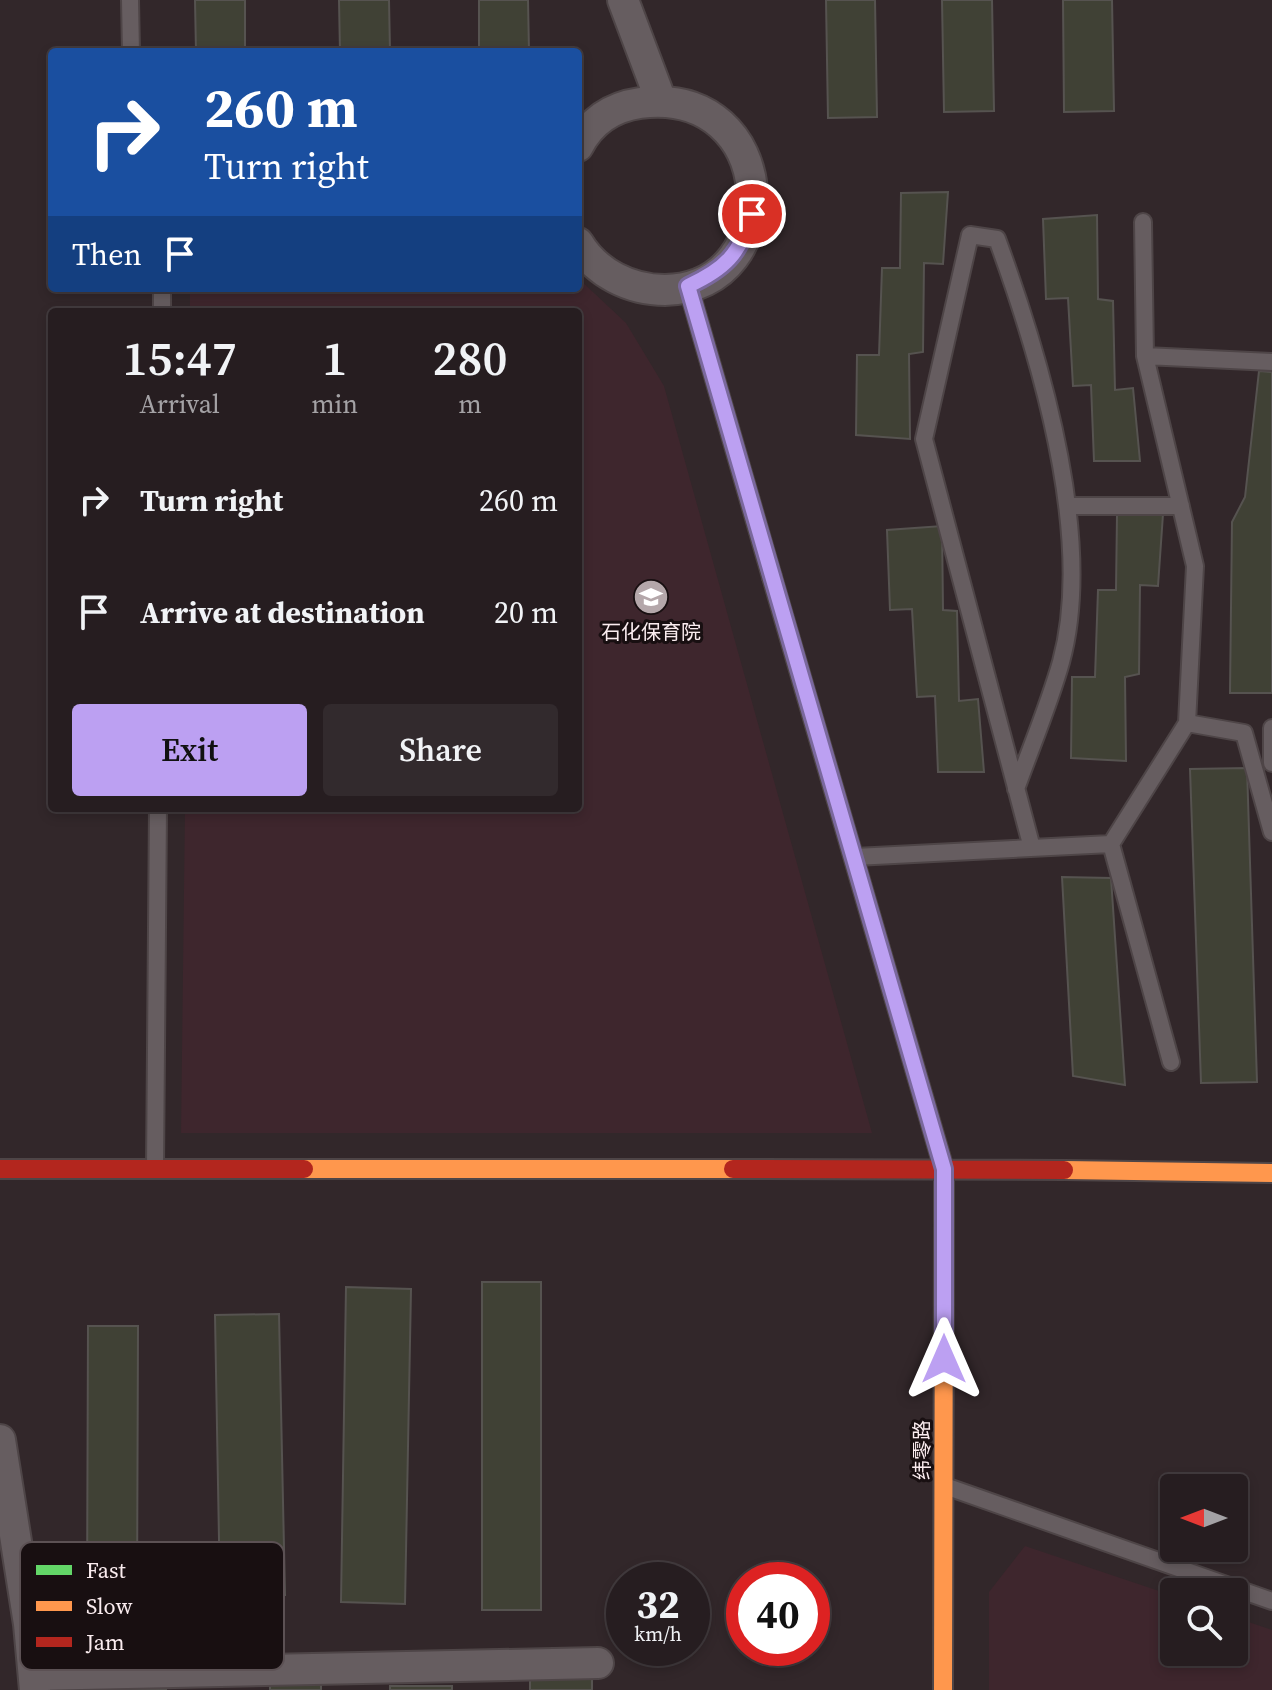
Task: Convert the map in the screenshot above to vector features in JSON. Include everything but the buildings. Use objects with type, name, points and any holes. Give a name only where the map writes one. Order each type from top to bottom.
[{"type":"street","points":[[623,0],[661,101]]},
{"type":"street","points":[[582,140],[596,120],[627,106],[661,101],[687,106],[705,113],[737,142],[749,163],[753,186],[752,214],[744,241],[729,260],[711,275],[688,286],[667,290],[627,284],[608,275],[582,247]]},
{"type":"street","name":"纬零路","points":[[688,286],[944,1169],[943,1690]]},
{"type":"street","points":[[0,1169],[944,1169],[1272,1173]]},
{"type":"street","points":[[0,1440],[20,1567]]},
{"type":"street","points":[[34,1683],[598,1663]]},
{"type":"lane","points":[[130,0],[131,48]]},
{"type":"lane","points":[[1143,222],[1145,356],[1195,566],[1187,723],[1111,844],[1171,1062]]},
{"type":"lane","points":[[1016,789],[1061,660],[1073,576],[1068,506],[1048,405],[1006,263],[997,239],[970,235],[924,439],[1016,789],[1032,848]]},
{"type":"lane","points":[[1145,356],[1272,362]]},
{"type":"lane","points":[[1068,506],[1181,506]]},
{"type":"lane","points":[[1187,723],[1244,733],[1271,733],[1272,763]]},
{"type":"lane","points":[[1244,733],[1272,832]]},
{"type":"lane","points":[[155,1169],[158,812]]},
{"type":"lane","points":[[853,857],[1111,844]]},
{"type":"lane","points":[[944,1486],[1272,1601]]},
{"type":"shaded area","name":"石化保育院","points":[[582,282],[626,323],[664,386],[872,1133],[181,1133],[185,812],[582,812],[582,308],[190,308],[190,292],[582,292]]},
{"type":"shaded area","points":[[1025,1546],[1160,1591],[1160,1666],[1248,1666],[1248,1622],[1272,1630],[1272,1690],[989,1690],[989,1592]]},
{"type":"traffic: fast","points":[[688,286],[772,577]]},
{"type":"traffic: slow","points":[[304,1169],[733,1169]]},
{"type":"traffic: slow","points":[[1064,1170],[1272,1173]]},
{"type":"traffic: slow","points":[[943,1690],[944,1222]]},
{"type":"traffic: jam","points":[[772,577],[944,1169],[944,1222]]},
{"type":"traffic: jam","points":[[0,1169],[304,1169]]},
{"type":"traffic: jam","points":[[733,1169],[1064,1170]]},
{"type":"place","name":"石化保育院","points":[[651,597]]},
{"type":"route","points":[[752,214],[744,241],[729,260],[711,275],[688,286],[944,1169],[944,1359]]}]
